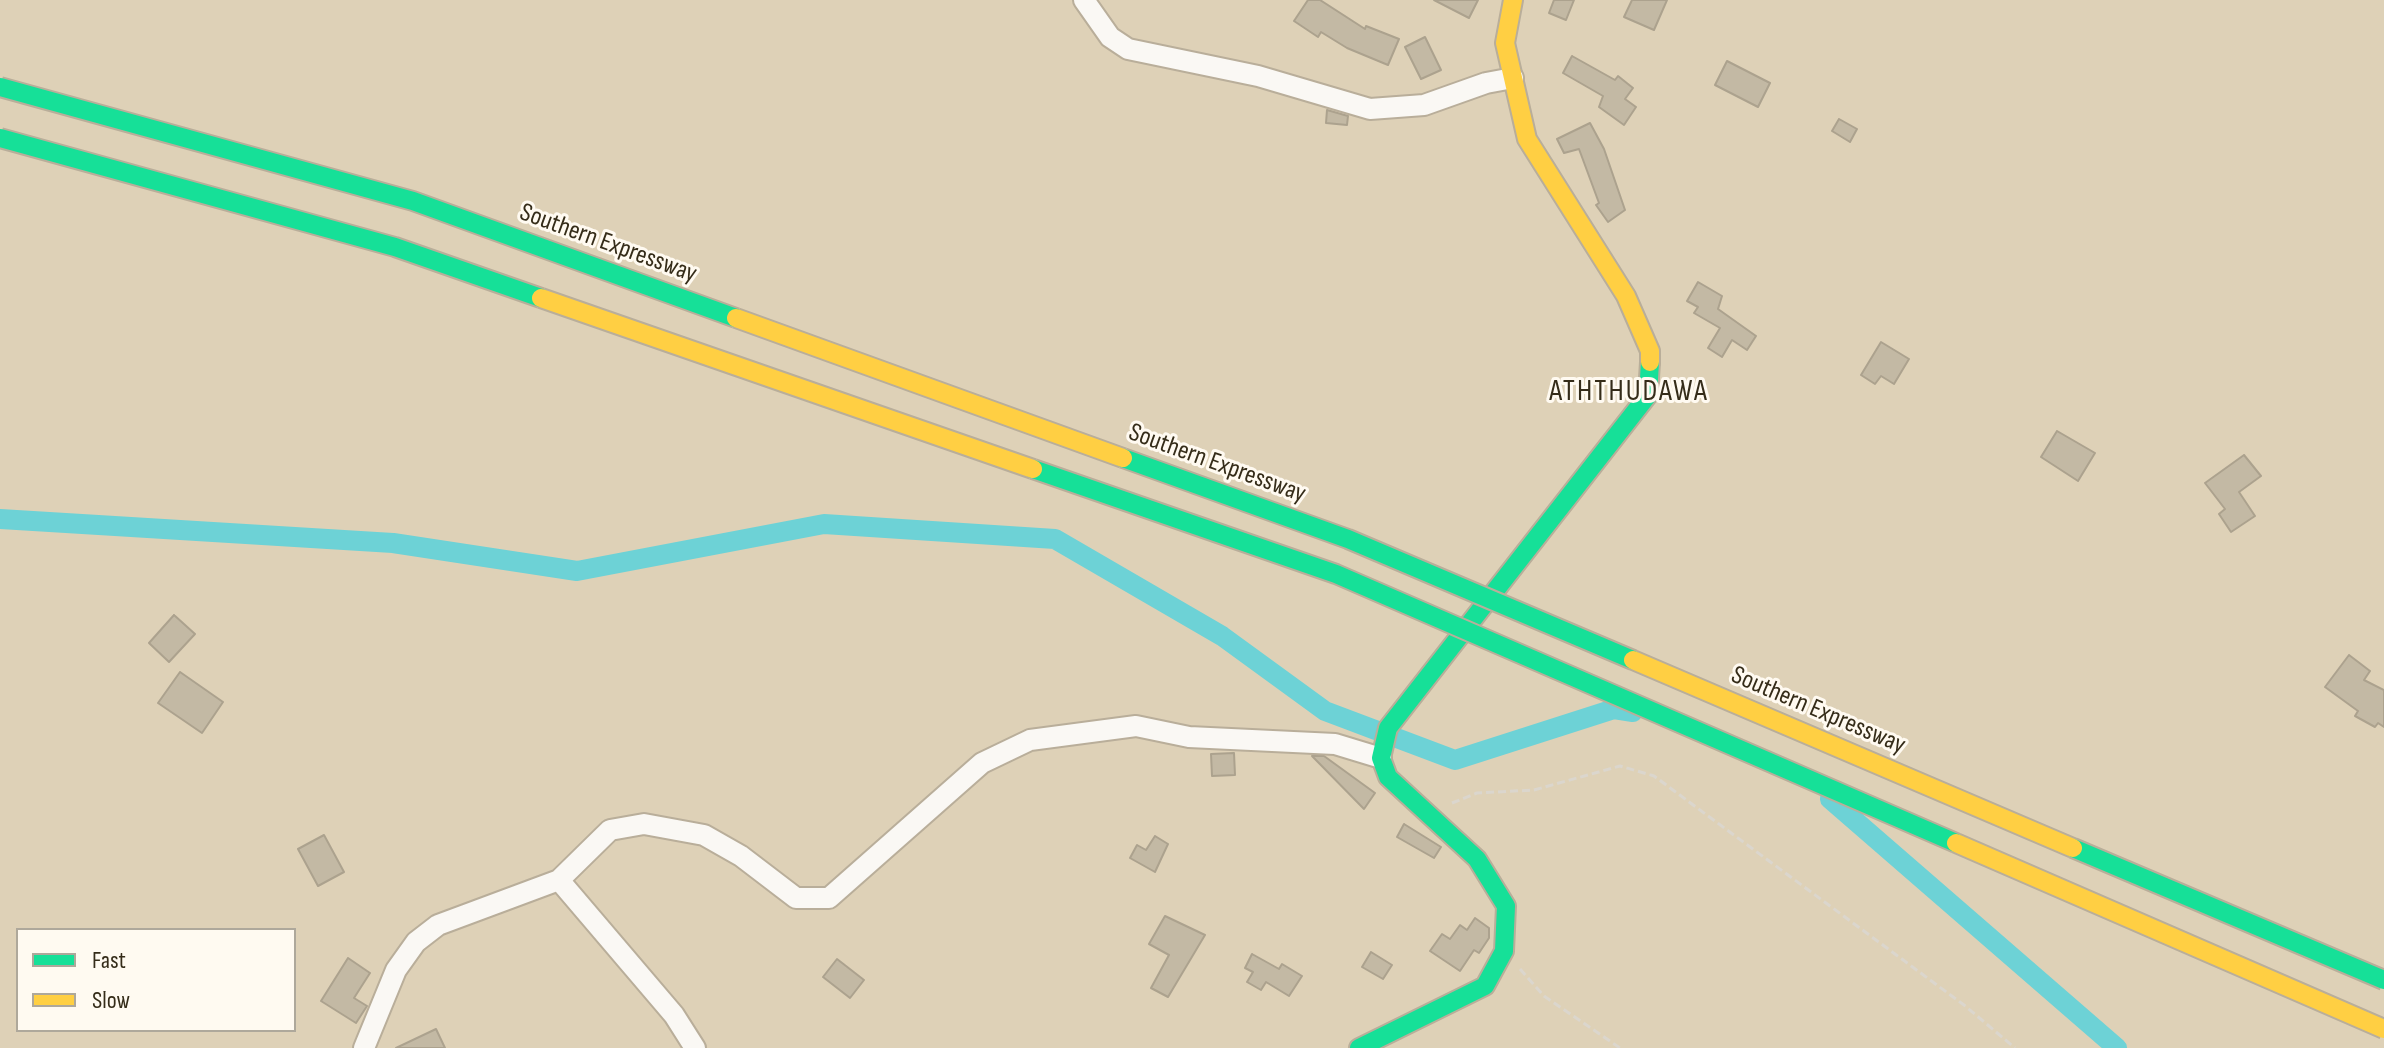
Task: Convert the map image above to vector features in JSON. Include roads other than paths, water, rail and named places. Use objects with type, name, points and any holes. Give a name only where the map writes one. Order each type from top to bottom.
[{"type":"main road","points":[[1359,1048],[1485,986],[1504,951],[1506,906],[1477,859],[1388,777],[1381,754],[1388,728],[1648,395],[1650,351],[1626,296],[1527,139],[1505,43],[1513,0]]},
{"type":"main road","name":"Southern Expressway","points":[[0,87],[413,201],[1348,539],[2384,980]]},
{"type":"main road","points":[[0,138],[395,247],[1336,574],[2384,1029]]},
{"type":"street","points":[[1084,0],[1110,37],[1128,49],[1258,76],[1370,109],[1424,105],[1486,83],[1513,78]]},
{"type":"street","points":[[364,1048],[396,970],[416,942],[438,925],[559,880],[610,830],[644,824],[704,835],[741,856],[796,898],[829,898],[982,763],[1030,740],[1136,726],[1189,737],[1335,744],[1381,754]]},
{"type":"street","points":[[559,880],[674,1015],[695,1048]]},
{"type":"waterway","points":[[0,519],[393,543],[577,571],[824,524],[1055,539],[1222,636],[1325,711],[1455,760],[1614,709],[1633,712]]},
{"type":"waterway","points":[[1830,799],[2117,1048]]},
{"type":"district","name":"ATHTHUDAWA","points":[[1629,392]]}]
